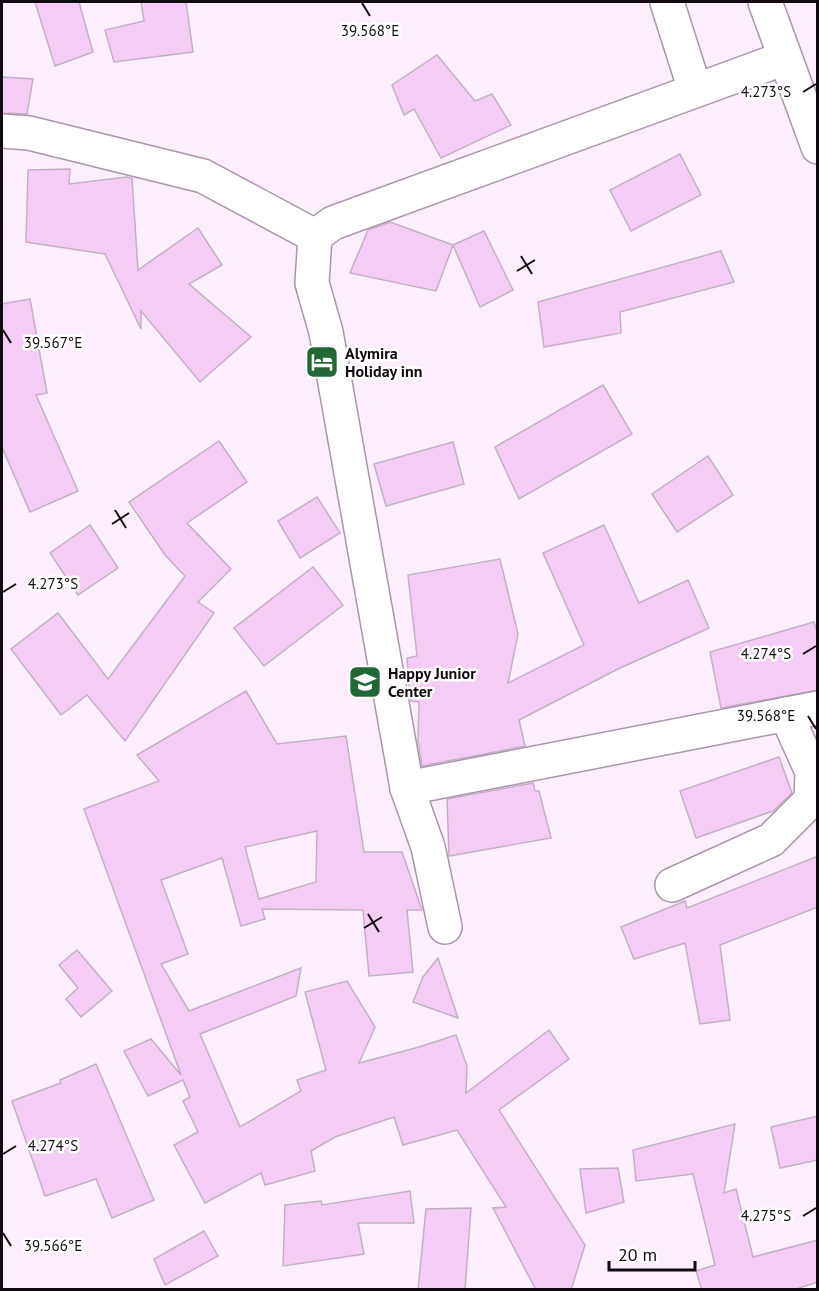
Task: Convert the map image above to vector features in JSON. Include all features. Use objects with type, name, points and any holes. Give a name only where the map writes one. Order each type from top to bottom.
[{"type":"main road","points":[[667,2],[695,90]]},
{"type":"main road","points":[[765,2],[818,147]]},
{"type":"main road","points":[[315,236],[333,223],[785,58]]},
{"type":"main road","points":[[2,131],[29,133],[203,176],[315,236]]},
{"type":"main road","points":[[315,236],[312,283],[326,332],[407,789],[428,847],[445,927]]},
{"type":"main road","points":[[407,789],[818,708]]},
{"type":"main road","points":[[672,885],[771,840],[811,800],[812,772],[786,714]]},
{"type":"building","points":[[35,2],[79,2],[93,52],[55,66]]},
{"type":"building","points":[[141,2],[186,2],[193,52],[114,62],[105,30],[144,21]]},
{"type":"building","points":[[437,55],[475,101],[492,94],[511,125],[441,158],[414,109],[404,115],[392,85]]},
{"type":"building","points":[[2,77],[33,79],[27,114],[2,113]]},
{"type":"building","points":[[680,154],[701,195],[631,231],[610,190]]},
{"type":"building","points":[[70,169],[69,184],[132,178],[138,270],[198,228],[222,265],[189,284],[251,337],[200,382],[141,311],[141,329],[105,254],[26,242],[28,170]]},
{"type":"building","points":[[390,222],[453,245],[436,291],[350,273],[368,230]]},
{"type":"building","points":[[484,231],[513,290],[480,307],[453,245]]},
{"type":"building","points":[[721,251],[734,282],[620,312],[621,333],[544,347],[538,302]]},
{"type":"building","points":[[30,299],[47,393],[36,395],[78,491],[30,512],[2,447],[2,304]]},
{"type":"building","points":[[603,385],[632,434],[519,499],[495,447]]},
{"type":"building","points":[[219,441],[247,482],[187,523],[231,569],[198,602],[214,613],[125,741],[87,695],[61,715],[11,649],[58,613],[108,679],[185,576],[165,555],[129,502]]},
{"type":"building","points":[[453,442],[464,484],[386,506],[374,464]]},
{"type":"building","points":[[708,456],[733,495],[677,532],[652,494]]},
{"type":"building","points":[[317,497],[340,533],[300,558],[278,521]]},
{"type":"building","points":[[90,525],[118,568],[78,595],[50,553]]},
{"type":"building","points":[[604,525],[639,603],[688,580],[709,628],[618,669],[519,720],[525,746],[422,766],[418,741],[419,702],[411,701],[410,698],[407,658],[417,656],[408,575],[500,559],[518,634],[508,683],[584,645],[543,553]]},
{"type":"building","points":[[313,567],[343,605],[264,666],[234,628]]},
{"type":"building","points":[[814,622],[818,634],[818,690],[721,708],[710,652]]},
{"type":"building","points":[[246,691],[277,744],[346,736],[364,852],[402,852],[422,910],[407,910],[413,972],[369,976],[363,910],[262,909],[265,919],[241,926],[222,858],[161,880],[188,954],[161,964],[189,1011],[301,968],[296,996],[200,1034],[240,1127],[301,1091],[297,1080],[326,1070],[305,992],[347,981],[375,1027],[359,1063],[456,1035],[467,1066],[466,1093],[549,1030],[569,1059],[499,1110],[585,1245],[571,1290],[536,1290],[493,1208],[506,1207],[457,1130],[403,1145],[394,1117],[335,1137],[311,1151],[315,1171],[265,1185],[261,1173],[205,1203],[174,1145],[198,1132],[183,1101],[190,1097],[183,1080],[148,1096],[124,1051],[151,1039],[181,1075],[84,809],[159,781],[137,755]],"holes":[[[317,831],[316,882],[259,899],[245,847]]]},
{"type":"building","points":[[779,757],[792,793],[773,811],[696,838],[680,791]]},
{"type":"building","points":[[533,783],[535,791],[539,791],[551,838],[449,856],[447,799]]},
{"type":"building","points":[[818,856],[818,907],[720,945],[730,1020],[700,1024],[685,943],[634,959],[621,927],[685,901],[687,908]]},
{"type":"building","points":[[77,950],[112,991],[81,1017],[66,999],[78,988],[59,965]]},
{"type":"building","points":[[438,958],[458,1018],[413,1002],[423,977]]},
{"type":"building","points":[[96,1064],[154,1200],[112,1218],[96,1179],[45,1196],[12,1101],[61,1083],[60,1080]]},
{"type":"building","points":[[818,1116],[818,1160],[780,1168],[771,1127]]},
{"type":"building","points":[[735,1124],[724,1193],[736,1189],[753,1257],[818,1240],[818,1282],[793,1290],[702,1290],[696,1271],[715,1265],[693,1174],[636,1181],[633,1150]]},
{"type":"building","points":[[618,1168],[624,1202],[586,1213],[580,1169]]},
{"type":"building","points":[[410,1191],[414,1223],[358,1223],[364,1254],[283,1266],[285,1205],[321,1201],[322,1205]]},
{"type":"building","points":[[471,1208],[465,1290],[418,1290],[426,1209]]},
{"type":"building","points":[[204,1231],[218,1256],[165,1285],[154,1259]]},
{"type":"place","name":"Alymira Holiday inn","points":[[322,362]]},
{"type":"place","name":"Happy Junior Center","points":[[365,682]]}]
